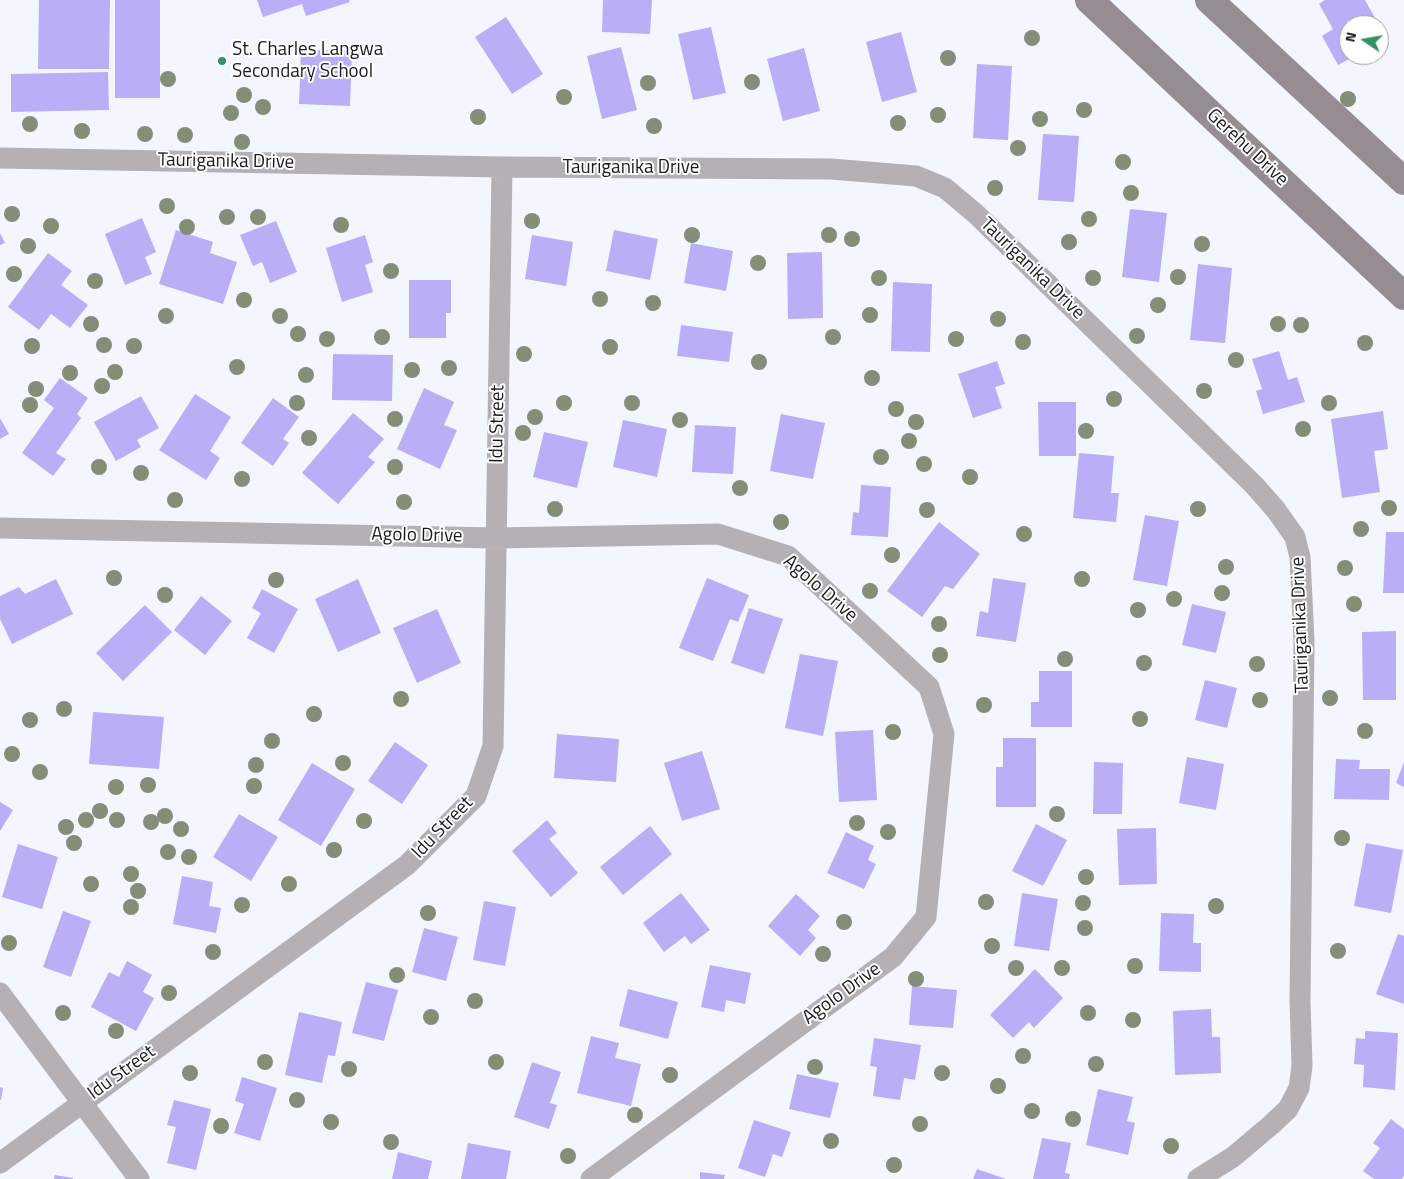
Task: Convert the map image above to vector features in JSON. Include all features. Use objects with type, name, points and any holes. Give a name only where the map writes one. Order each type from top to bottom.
[{"type":"street","name":"Gerehu Drive","points":[[1089,0],[1404,296]]},
{"type":"street","points":[[1209,0],[1404,181]]},
{"type":"street","name":"Tauriganika Drive","points":[[0,158],[502,167],[831,169],[916,176],[945,188],[976,214],[1254,486],[1276,510],[1295,537],[1300,557],[1304,641],[1300,1000],[1302,1066],[1299,1088],[1288,1109],[1271,1125],[1233,1157],[1198,1179]]},
{"type":"street","name":"Idu Street","points":[[0,1163],[407,865],[476,796],[494,746],[502,167]]},
{"type":"street","name":"Agolo Drive","points":[[0,528],[496,538],[718,534],[788,556],[929,687],[944,734],[926,917],[893,957],[591,1179]]},
{"type":"street","points":[[0,993],[139,1179]]},
{"type":"building","points":[[39,0],[110,0],[109,69],[38,69]]},
{"type":"building","points":[[115,0],[160,0],[160,98],[115,98]]},
{"type":"building","points":[[257,0],[349,0],[350,2],[306,16],[302,4],[263,17]]},
{"type":"building","points":[[603,0],[652,0],[650,34],[602,32]]},
{"type":"building","points":[[1325,0],[1365,0],[1373,15],[1339,15],[1338,65],[1322,36],[1333,29],[1319,4]]},
{"type":"building","points":[[506,17],[543,74],[512,94],[475,37]]},
{"type":"building","points":[[711,27],[726,93],[693,100],[678,34]]},
{"type":"building","points":[[901,32],[917,92],[882,102],[866,42]]},
{"type":"building","points":[[621,47],[637,110],[602,119],[587,56]]},
{"type":"building","points":[[804,48],[820,111],[783,121],[767,59]]},
{"type":"building","points":[[301,50],[352,51],[350,106],[299,104]]},
{"type":"building","points":[[977,64],[1012,66],[1008,140],[973,138]]},
{"type":"building","points":[[108,72],[109,110],[11,112],[11,74]]},
{"type":"building","points":[[1043,134],[1079,136],[1074,202],[1038,200]]},
{"type":"building","points":[[1130,209],[1167,213],[1159,282],[1122,277]]},
{"type":"building","points":[[142,218],[156,252],[145,257],[152,274],[125,285],[105,234]]},
{"type":"building","points":[[276,221],[297,272],[270,283],[262,262],[253,266],[240,235]]},
{"type":"building","points":[[176,230],[213,242],[210,253],[237,262],[223,304],[159,284]]},
{"type":"building","points":[[614,230],[658,239],[650,280],[606,271]]},
{"type":"building","points":[[0,233],[5,243],[0,245]]},
{"type":"building","points":[[365,235],[373,262],[365,265],[373,292],[342,302],[326,248]]},
{"type":"building","points":[[532,235],[573,242],[566,286],[525,279]]},
{"type":"building","points":[[691,243],[733,251],[726,291],[684,283]]},
{"type":"building","points":[[822,252],[823,318],[788,319],[787,253]]},
{"type":"building","points":[[48,253],[72,271],[61,285],[88,305],[70,328],[51,314],[39,330],[8,307]]},
{"type":"building","points":[[1198,264],[1232,268],[1225,343],[1190,340]]},
{"type":"building","points":[[409,280],[451,280],[451,313],[446,313],[446,338],[409,338]]},
{"type":"building","points":[[893,282],[932,284],[930,352],[891,351]]},
{"type":"building","points":[[681,325],[733,332],[729,362],[677,356]]},
{"type":"building","points":[[1279,351],[1288,380],[1297,377],[1305,402],[1263,414],[1256,391],[1262,389],[1252,359]]},
{"type":"building","points":[[333,354],[393,355],[392,401],[332,400]]},
{"type":"building","points":[[997,361],[1005,384],[995,387],[1002,408],[973,418],[958,374]]},
{"type":"building","points":[[60,378],[88,398],[77,414],[81,418],[56,453],[66,459],[53,476],[22,453],[54,408],[44,400]]},
{"type":"building","points":[[424,388],[454,402],[444,425],[457,430],[440,469],[397,449]]},
{"type":"building","points":[[195,394],[231,417],[210,451],[220,458],[206,480],[159,450]]},
{"type":"building","points":[[141,396],[159,428],[137,440],[141,447],[116,461],[94,422]]},
{"type":"building","points":[[273,398],[299,417],[283,439],[289,443],[273,466],[241,443]]},
{"type":"building","points":[[1038,402],[1076,402],[1076,456],[1039,456]]},
{"type":"building","points":[[1383,411],[1388,449],[1374,451],[1380,492],[1342,498],[1331,419]]},
{"type":"building","points":[[353,413],[384,439],[368,457],[375,462],[338,504],[302,473]]},
{"type":"building","points":[[781,414],[825,423],[813,479],[770,471]]},
{"type":"building","points":[[0,418],[9,434],[0,439]]},
{"type":"building","points":[[623,420],[667,429],[657,477],[613,467]]},
{"type":"building","points":[[695,425],[736,427],[733,474],[692,472]]},
{"type":"building","points":[[544,432],[588,442],[577,488],[533,477]]},
{"type":"building","points":[[1079,453],[1114,456],[1111,493],[1119,493],[1116,522],[1073,518]]},
{"type":"building","points":[[861,485],[891,487],[888,537],[851,535],[853,512],[859,513]]},
{"type":"building","points":[[1145,515],[1179,521],[1167,586],[1133,580]]},
{"type":"building","points":[[939,522],[980,554],[953,589],[945,586],[922,617],[887,591]]},
{"type":"building","points":[[1386,532],[1404,532],[1404,593],[1383,593]]},
{"type":"building","points":[[707,578],[749,595],[738,622],[730,619],[713,661],[679,648]]},
{"type":"building","points":[[993,578],[1026,583],[1016,642],[976,636],[980,611],[988,613]]},
{"type":"building","points":[[56,579],[73,614],[12,644],[0,619],[0,596],[19,587],[25,594]]},
{"type":"building","points":[[358,579],[381,633],[338,652],[315,599]]},
{"type":"building","points":[[262,589],[298,609],[274,653],[247,638],[261,613],[252,608]]},
{"type":"building","points":[[201,596],[232,621],[205,655],[174,630]]},
{"type":"building","points":[[1192,604],[1226,612],[1216,653],[1182,645]]},
{"type":"building","points":[[145,605],[172,632],[123,681],[96,653]]},
{"type":"building","points":[[749,608],[783,619],[764,674],[731,663]]},
{"type":"building","points":[[437,609],[461,663],[417,683],[393,628]]},
{"type":"building","points":[[1396,631],[1396,700],[1363,700],[1362,632]]},
{"type":"building","points":[[800,654],[838,661],[823,736],[785,728]]},
{"type":"building","points":[[1039,671],[1072,671],[1072,727],[1031,727],[1031,702],[1039,702]]},
{"type":"building","points":[[1205,680],[1237,688],[1227,728],[1195,720]]},
{"type":"building","points":[[93,712],[164,717],[159,769],[89,764]]},
{"type":"building","points":[[873,730],[877,800],[839,802],[835,732]]},
{"type":"building","points":[[557,734],[619,739],[616,782],[554,778]]},
{"type":"building","points":[[1003,738],[1036,738],[1036,807],[996,807],[996,767],[1003,767]]},
{"type":"building","points":[[395,742],[428,765],[402,804],[368,781]]},
{"type":"building","points":[[702,751],[720,809],[682,821],[664,763]]},
{"type":"building","points":[[1187,757],[1224,764],[1216,810],[1179,803]]},
{"type":"building","points":[[1336,759],[1360,760],[1359,769],[1390,769],[1389,800],[1334,799]]},
{"type":"building","points":[[1094,762],[1123,763],[1122,814],[1093,814]]},
{"type":"building","points":[[1404,762],[1404,787],[1396,783]]},
{"type":"building","points":[[312,763],[355,789],[321,846],[278,820]]},
{"type":"building","points":[[0,802],[13,810],[0,831]]},
{"type":"building","points":[[239,814],[278,837],[251,881],[213,857]]},
{"type":"building","points":[[547,820],[557,833],[549,839],[578,873],[551,897],[512,851]]},
{"type":"building","points":[[1036,824],[1067,840],[1043,886],[1012,871]]},
{"type":"building","points":[[650,826],[672,854],[623,895],[600,867]]},
{"type":"building","points":[[1156,828],[1157,884],[1119,885],[1117,829]]},
{"type":"building","points":[[846,832],[874,846],[868,860],[876,864],[864,889],[827,873]]},
{"type":"building","points":[[1366,843],[1403,850],[1391,913],[1354,906]]},
{"type":"building","points":[[18,844],[58,857],[42,909],[2,897]]},
{"type":"building","points":[[182,876],[213,882],[209,906],[221,908],[216,933],[173,924]]},
{"type":"building","points":[[681,893],[710,930],[691,944],[685,936],[664,952],[643,923]]},
{"type":"building","points":[[1022,893],[1058,899],[1049,951],[1014,946]]},
{"type":"building","points":[[796,894],[820,916],[808,930],[816,938],[800,956],[768,926]]},
{"type":"building","points":[[484,901],[516,907],[505,966],[473,960]]},
{"type":"building","points":[[63,911],[91,921],[71,977],[43,967]]},
{"type":"building","points":[[1161,913],[1194,914],[1193,943],[1201,943],[1201,972],[1159,971]]},
{"type":"building","points":[[424,928],[458,937],[446,981],[412,972]]},
{"type":"building","points":[[1398,934],[1404,936],[1404,1004],[1376,994]]},
{"type":"building","points":[[127,961],[152,975],[143,992],[154,998],[136,1031],[91,1007],[109,972],[119,977]]},
{"type":"building","points":[[710,965],[751,973],[745,1004],[726,1000],[724,1012],[701,1007]]},
{"type":"building","points":[[1035,969],[1063,998],[1034,1028],[1029,1022],[1013,1038],[990,1015]]},
{"type":"building","points":[[366,982],[398,990],[384,1041],[352,1033]]},
{"type":"building","points":[[912,986],[957,990],[953,1028],[909,1025]]},
{"type":"building","points":[[628,989],[678,1002],[668,1039],[619,1026]]},
{"type":"building","points":[[1211,1009],[1212,1037],[1220,1037],[1221,1073],[1175,1075],[1173,1011]]},
{"type":"building","points":[[299,1012],[342,1022],[335,1056],[328,1055],[322,1083],[285,1075]]},
{"type":"building","points":[[1365,1031],[1398,1033],[1395,1090],[1363,1087],[1364,1065],[1354,1064],[1356,1038],[1365,1039]]},
{"type":"building","points":[[591,1036],[619,1043],[615,1058],[641,1064],[631,1106],[577,1093]]},
{"type":"building","points":[[874,1038],[921,1045],[915,1080],[904,1078],[900,1100],[873,1096],[877,1067],[870,1066]]},
{"type":"building","points":[[532,1062],[561,1072],[550,1103],[557,1105],[549,1129],[514,1117]]},
{"type":"building","points":[[797,1074],[839,1083],[830,1118],[789,1109]]},
{"type":"building","points":[[242,1077],[277,1088],[260,1141],[234,1133],[244,1104],[235,1101]]},
{"type":"building","points":[[0,1087],[3,1088],[1,1100],[0,1100]]},
{"type":"building","points":[[1098,1089],[1133,1097],[1127,1121],[1135,1123],[1128,1155],[1086,1145]]},
{"type":"building","points":[[174,1100],[211,1109],[196,1170],[167,1163],[176,1127],[167,1125]]},
{"type":"building","points":[[1391,1119],[1404,1129],[1404,1176],[1402,1179],[1374,1179],[1363,1171],[1380,1148],[1373,1143]]},
{"type":"building","points":[[754,1120],[791,1132],[782,1157],[773,1154],[765,1177],[738,1168]]},
{"type":"building","points":[[1042,1138],[1071,1143],[1065,1173],[1070,1174],[1069,1179],[1033,1179]]},
{"type":"building","points":[[468,1143],[511,1151],[506,1179],[461,1179]]},
{"type":"building","points":[[398,1152],[432,1161],[428,1179],[392,1179]]},
{"type":"building","points":[[977,1169],[1006,1179],[973,1179]]},
{"type":"building","points":[[700,1172],[725,1175],[724,1179],[700,1179]]},
{"type":"building","points":[[55,1175],[73,1178],[73,1179],[54,1179]]},
{"type":"place","name":"St. Charles Langwa Secondary School","points":[[222,61]]}]
